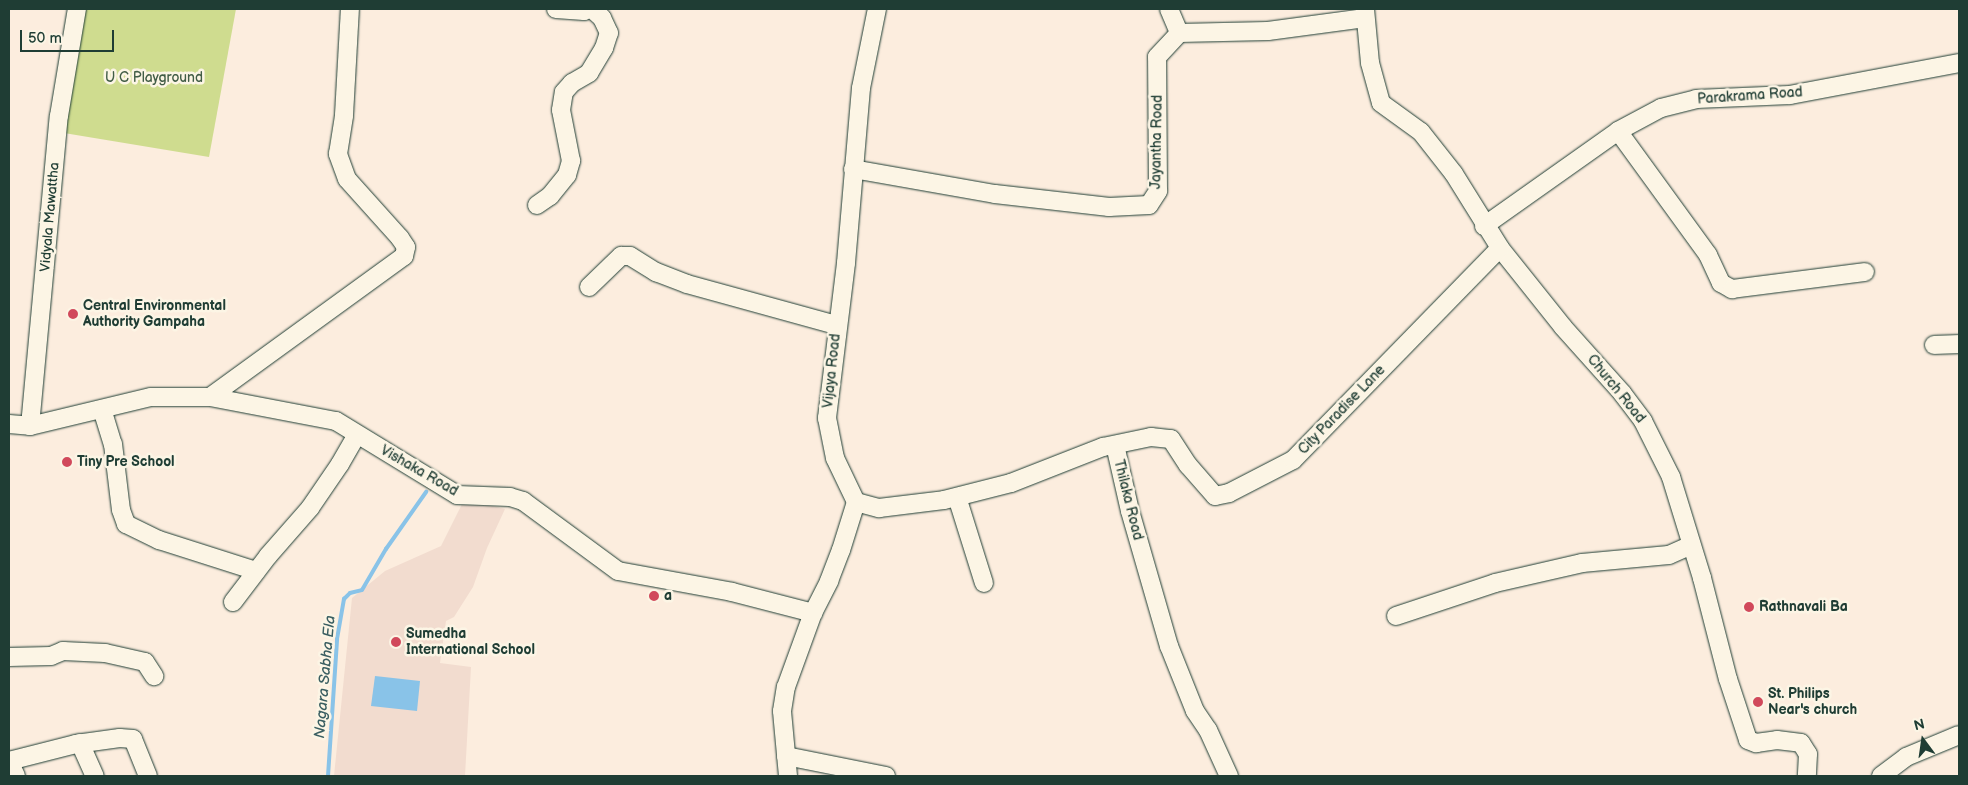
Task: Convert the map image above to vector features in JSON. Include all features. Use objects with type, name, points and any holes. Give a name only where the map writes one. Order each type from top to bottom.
[{"type":"street","name":"Vidyala Mawattha","points":[[30,426],[59,116],[76,9]]},
{"type":"street","points":[[210,397],[404,256],[406,247],[347,178],[338,154],[344,115],[350,9]]},
{"type":"street","points":[[556,9],[584,11],[587,9]]},
{"type":"street","points":[[537,205],[550,196],[567,176],[571,161],[561,110],[564,92],[572,83],[589,73],[604,48],[609,33],[602,18],[592,9]]},
{"type":"street","name":"Vijaya Road","points":[[856,502],[836,458],[826,418],[836,325],[846,263],[861,88],[877,9]]},
{"type":"street","points":[[1169,9],[1179,34],[1268,31],[1365,13]]},
{"type":"street","name":"Church Road","points":[[1365,13],[1370,63],[1381,103],[1420,132],[1454,174],[1484,226],[1500,248],[1563,327],[1622,392],[1643,421],[1671,477],[1728,678],[1748,740],[1756,743],[1777,740],[1801,743],[1808,754],[1807,776]]},
{"type":"street","name":"Jayantha Road","points":[[853,169],[995,194],[1109,207],[1149,205],[1158,191],[1157,57],[1179,34]]},
{"type":"street","name":"Parakrama Road","points":[[1484,226],[1618,131],[1661,108],[1696,99],[1790,95],[1959,62]]},
{"type":"street","points":[[1618,131],[1708,255],[1721,283],[1732,289],[1865,272]]},
{"type":"street","name":"City Paradise Lane","points":[[1115,445],[1151,437],[1171,439],[1188,465],[1215,496],[1229,493],[1277,469],[1293,460],[1500,248]]},
{"type":"street","points":[[588,287],[621,256],[630,256],[656,272],[687,284],[836,325]]},
{"type":"street","points":[[1934,345],[1959,344]]},
{"type":"street","name":"Vishaka Road","points":[[9,424],[30,426],[151,397],[210,397],[336,421],[457,495],[510,496],[523,501],[618,571],[732,592],[813,613]]},
{"type":"street","points":[[102,409],[113,444],[121,510],[126,524],[158,540],[256,571]]},
{"type":"street","points":[[234,602],[256,571],[310,508],[357,435]]},
{"type":"street","name":"Thilaka Road","points":[[856,502],[879,508],[957,496],[1011,483],[1103,447],[1115,445],[1132,519],[1169,646],[1195,711],[1208,730],[1229,776]]},
{"type":"street","points":[[957,496],[984,583]]},
{"type":"street","points":[[788,776],[782,711],[786,687],[813,613],[829,581],[850,527],[856,502]]},
{"type":"street","points":[[1396,616],[1495,583],[1582,563],[1669,555],[1691,545]]},
{"type":"street","points":[[9,657],[52,656],[63,651],[105,654],[145,662],[154,676]]},
{"type":"street","points":[[1881,776],[1906,757],[1959,735]]},
{"type":"street","points":[[16,776],[9,761],[97,740],[133,739],[148,776]]},
{"type":"street","points":[[80,744],[95,776]]},
{"type":"street","points":[[786,756],[886,776]]},
{"type":"shaded area","name":"Sumedha International School","points":[[472,501],[505,509],[487,548],[473,587],[454,617],[446,621],[440,663],[471,667],[465,776],[334,776],[352,598],[385,571],[441,546],[462,504]]},
{"type":"green space","name":"U C Playground","points":[[83,9],[236,9],[209,157],[64,133]]},
{"type":"water","points":[[375,676],[420,681],[417,711],[371,706]]},
{"type":"waterway","name":"Nagara Sabha Ela","points":[[328,776],[337,639],[344,599],[350,593],[362,590],[386,549],[426,492]]},
{"type":"place","name":"Central Environmental Authority Gampaha","points":[[73,314]]},
{"type":"place","name":"Tiny Pre School","points":[[67,462]]},
{"type":"place","name":"a","points":[[654,596]]},
{"type":"place","name":"Rathnavali Ba","points":[[1749,607]]},
{"type":"place","name":"Sumedha International School","points":[[396,642]]},
{"type":"place","name":"St. Philips Near's church","points":[[1758,702]]}]
